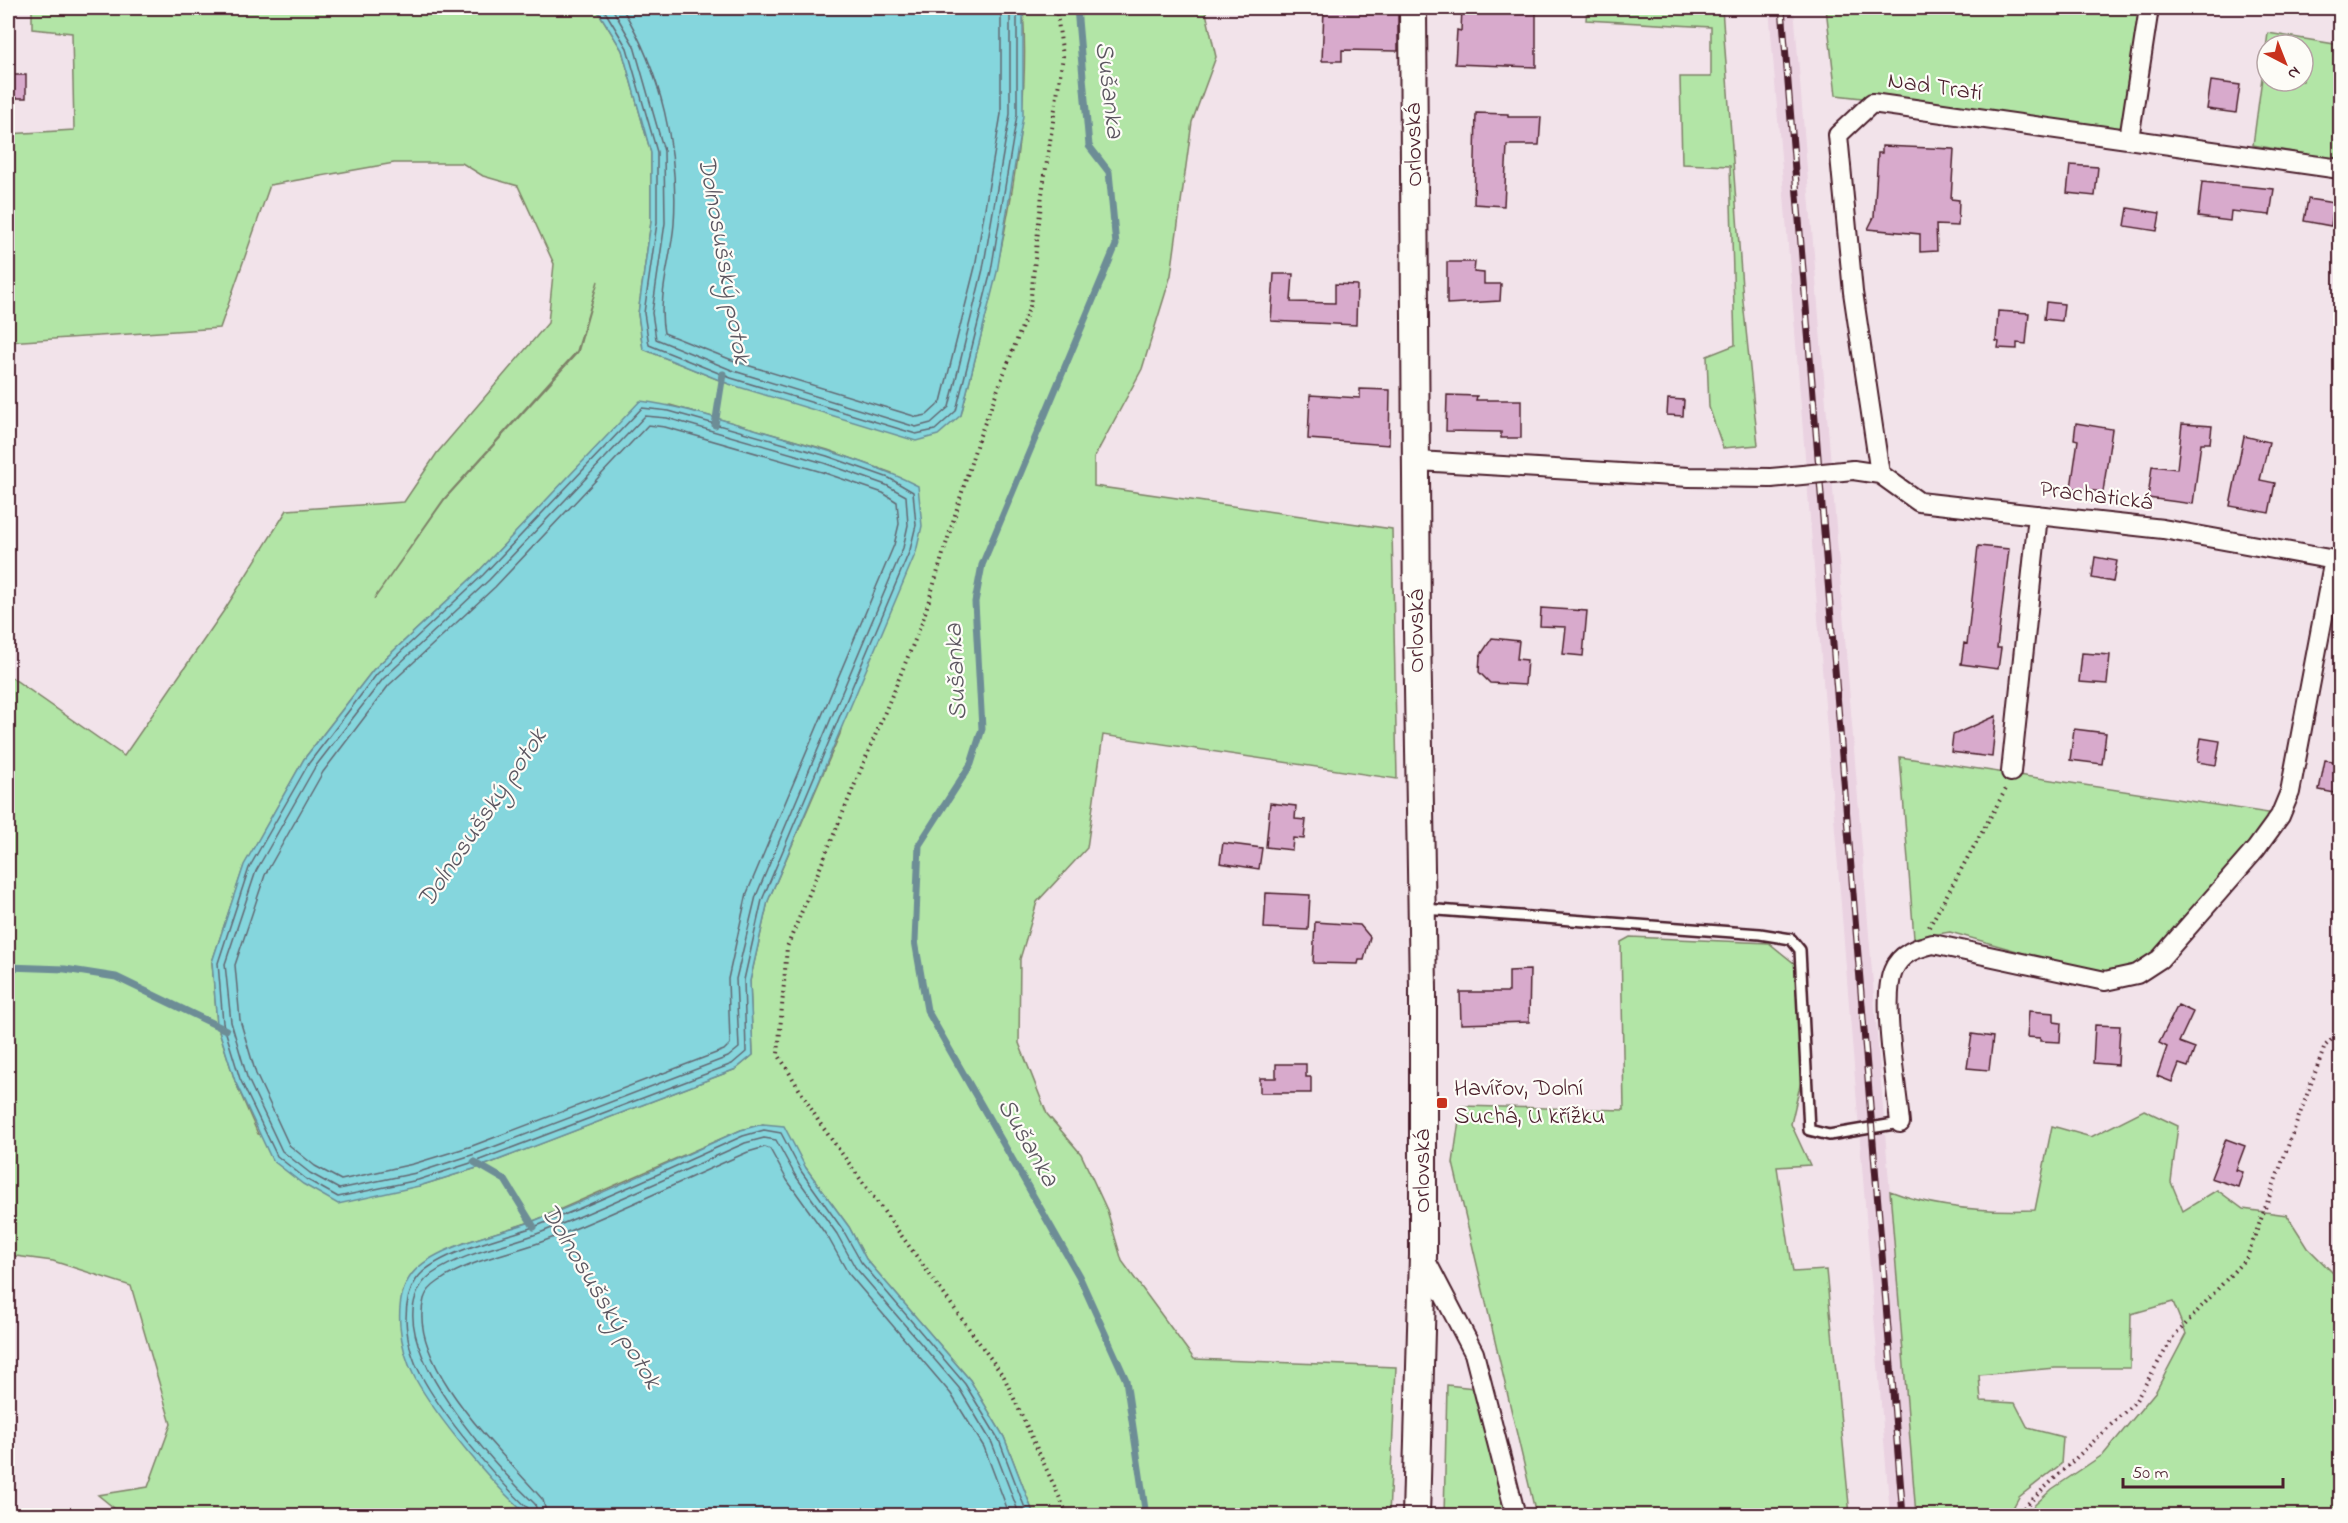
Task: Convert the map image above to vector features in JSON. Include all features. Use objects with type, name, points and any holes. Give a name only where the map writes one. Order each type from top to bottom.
[{"type":"main road","name":"Orlovská","points":[[1413,8],[1423,1255],[1416,1515]]},
{"type":"street","points":[[2129,139],[2149,8]]},
{"type":"street","name":"Nad Tratí","points":[[1880,474],[1853,292],[1838,135],[1872,103],[2340,169]]},
{"type":"street","name":"Prachatická","points":[[1418,461],[1689,477],[1770,478],[1853,470],[1880,474],[1919,502],[2163,529],[2337,560]]},
{"type":"street","points":[[2011,772],[2038,514]]},
{"type":"street","points":[[1900,1123],[1888,1007],[1893,970],[1910,950],[1933,944],[2105,981],[2137,974],[2160,959],[2256,849],[2280,816],[2290,792],[2337,560]]},
{"type":"street","name":"Orlovská","points":[[1423,1255],[1474,1353],[1516,1515]]},
{"type":"lane","points":[[1422,909],[1761,934],[1791,939],[1800,950],[1809,1130],[1829,1135],[1900,1123]]},
{"type":"path","points":[[1056,8],[1063,56],[1042,194],[1030,306],[976,443],[922,623],[788,947],[778,1054],[819,1122],[1004,1377],[1068,1515]]},
{"type":"path","points":[[1917,948],[2010,783],[2011,772]]},
{"type":"path","points":[[2015,1515],[2135,1402],[2172,1339],[2247,1257],[2325,1046],[2340,1031]]},
{"type":"shaded area","points":[[1769,8],[1794,8],[1916,1515],[1890,1515]]},
{"type":"green space","points":[[32,8],[596,8],[622,50],[651,153],[651,222],[638,314],[643,349],[729,384],[961,415],[998,264],[1016,162],[1025,59],[1023,8],[1205,8],[1216,57],[1192,122],[1171,275],[1142,369],[1094,458],[1094,486],[1392,529],[1397,779],[1103,735],[1087,848],[1037,902],[1020,959],[1019,1043],[1047,1114],[1081,1154],[1107,1210],[1122,1261],[1194,1359],[1396,1367],[1389,1515],[1034,1515],[1004,1437],[970,1380],[866,1259],[849,1227],[806,1168],[763,1124],[741,1130],[536,1220],[464,1243],[425,1263],[412,1274],[402,1293],[416,1378],[456,1436],[527,1515],[124,1516],[98,1495],[148,1487],[171,1424],[131,1286],[53,1261],[8,1255],[8,675],[124,756],[225,609],[287,510],[404,502],[437,453],[548,323],[554,264],[518,186],[483,176],[462,163],[394,163],[270,185],[220,328],[8,342],[8,134],[74,130],[72,33],[32,29]],"holes":[[[598,281],[578,352],[444,500],[374,599],[444,499],[577,351]],[[670,405],[828,450],[892,473],[840,734],[768,901],[750,981],[753,1055],[736,1069],[480,1167],[419,1186],[258,1134],[235,1081],[217,1024],[212,962],[244,866],[304,759],[373,670],[479,571],[620,423]]]},
{"type":"green space","points":[[1587,8],[1722,8],[1743,301],[1758,445],[1723,448],[1709,407],[1707,356],[1735,345],[1730,166],[1682,164],[1680,77],[1711,77],[1711,27],[1586,20]]},
{"type":"green space","points":[[1826,8],[2139,8],[2123,128],[1836,95]]},
{"type":"green space","points":[[2315,41],[2340,45],[2340,160],[2253,145],[2260,93],[2315,93]]},
{"type":"green space","points":[[1900,757],[2275,814],[2152,956],[2129,968],[2098,974],[1950,932],[1914,938]]},
{"type":"green space","points":[[1630,937],[1769,943],[1795,964],[1806,1060],[1791,1124],[1810,1165],[1777,1167],[1793,1272],[1826,1270],[1850,1515],[1536,1515],[1453,1163],[1461,1106],[1624,1110],[1621,942]]},
{"type":"green space","points":[[2144,1110],[2178,1126],[2171,1182],[2183,1211],[2217,1190],[2243,1209],[2287,1215],[2308,1248],[2340,1280],[2340,1515],[2024,1515],[2052,1489],[2104,1454],[2156,1391],[2186,1334],[2173,1302],[2131,1314],[2130,1368],[2055,1368],[1979,1375],[1981,1401],[2015,1403],[2028,1428],[2063,1437],[2061,1464],[2019,1497],[2009,1515],[1916,1515],[1890,1191],[1925,1202],[1961,1208],[2035,1210],[2052,1126],[2091,1137]]},
{"type":"green space","points":[[1447,1385],[1483,1389],[1508,1515],[1444,1516]]},
{"type":"water","points":[[596,8],[1023,8],[1023,116],[997,272],[961,415],[938,435],[916,441],[729,384],[643,349],[638,314],[651,222],[651,153],[622,50]]},
{"type":"water","points":[[640,401],[671,406],[821,449],[880,469],[918,486],[922,526],[916,552],[768,901],[750,981],[753,1055],[736,1069],[480,1167],[419,1186],[338,1204],[303,1184],[272,1160],[235,1081],[217,1024],[212,962],[244,865],[304,759],[373,670],[479,571]]},
{"type":"water","points":[[763,1124],[784,1126],[806,1168],[849,1227],[866,1259],[970,1380],[1004,1437],[1034,1515],[527,1515],[482,1469],[437,1412],[410,1367],[400,1326],[400,1311],[405,1285],[412,1274],[423,1264],[436,1255],[470,1241],[562,1210],[741,1130]]},
{"type":"building","points":[[1369,8],[1398,8],[1398,51],[1342,50],[1342,61],[1322,61],[1324,9],[1369,11]]},
{"type":"building","points":[[1462,8],[1536,8],[1536,67],[1455,64],[1457,30],[1461,31]]},
{"type":"building","points":[[8,75],[26,75],[26,98],[8,98]]},
{"type":"building","points":[[2211,81],[2240,85],[2236,113],[2207,109]]},
{"type":"building","points":[[1476,113],[1508,114],[1508,117],[1541,117],[1539,145],[1507,145],[1504,206],[1474,204]]},
{"type":"building","points":[[1882,146],[1954,149],[1951,199],[1959,200],[1958,226],[1936,225],[1937,251],[1920,252],[1920,234],[1868,229],[1874,217],[1878,153],[1882,153]]},
{"type":"building","points":[[2070,165],[2098,167],[2095,196],[2067,193]]},
{"type":"building","points":[[2202,182],[2274,189],[2270,215],[2231,211],[2230,221],[2198,217]]},
{"type":"building","points":[[2308,199],[2334,203],[2331,226],[2304,221]]},
{"type":"building","points":[[2128,208],[2160,213],[2157,231],[2125,226]]},
{"type":"building","points":[[1447,262],[1475,262],[1474,272],[1484,273],[1484,284],[1501,284],[1500,301],[1447,304]]},
{"type":"building","points":[[1274,274],[1293,274],[1291,302],[1335,303],[1335,284],[1357,285],[1356,325],[1271,321]]},
{"type":"building","points":[[2046,302],[2064,304],[2062,321],[2044,319]]},
{"type":"building","points":[[1998,311],[2029,313],[2026,344],[2017,343],[2017,349],[1998,348],[1999,342],[1996,341]]},
{"type":"building","points":[[1360,389],[1390,390],[1389,445],[1308,439],[1310,395],[1360,398]]},
{"type":"building","points":[[1447,395],[1477,396],[1476,400],[1521,400],[1521,438],[1501,438],[1501,432],[1446,431]]},
{"type":"building","points":[[1668,399],[1684,400],[1683,416],[1667,415]]},
{"type":"building","points":[[2076,423],[2112,429],[2103,492],[2071,488],[2078,440],[2074,439]]},
{"type":"building","points":[[2182,424],[2212,426],[2210,443],[2201,443],[2193,504],[2148,498],[2152,466],[2177,469]]},
{"type":"building","points":[[2244,436],[2269,442],[2260,480],[2275,483],[2269,513],[2230,506]]},
{"type":"building","points":[[1978,546],[2009,549],[1997,648],[2001,648],[1998,669],[1961,664],[1964,643],[1967,644]]},
{"type":"building","points":[[2095,557],[2117,561],[2113,582],[2092,578]]},
{"type":"building","points":[[1541,608],[1587,611],[1583,656],[1563,654],[1566,627],[1540,626]]},
{"type":"building","points":[[1492,638],[1519,641],[1517,659],[1527,660],[1525,685],[1490,683],[1479,672],[1480,656]]},
{"type":"building","points":[[2082,653],[2110,655],[2107,684],[2079,682]]},
{"type":"building","points":[[1996,716],[1992,757],[1951,752],[1953,735]]},
{"type":"building","points":[[2074,729],[2106,733],[2102,764],[2070,760]]},
{"type":"building","points":[[2201,738],[2220,741],[2216,765],[2197,762]]},
{"type":"building","points":[[2325,760],[2340,762],[2340,794],[2319,790]]},
{"type":"building","points":[[1270,803],[1296,806],[1295,819],[1306,820],[1304,839],[1293,838],[1292,850],[1266,847]]},
{"type":"building","points":[[1223,843],[1262,848],[1259,869],[1220,863]]},
{"type":"building","points":[[1266,893],[1310,895],[1308,930],[1264,928]]},
{"type":"building","points":[[1315,922],[1360,925],[1370,937],[1364,960],[1359,960],[1358,964],[1313,963]]},
{"type":"building","points":[[1530,970],[1529,1022],[1461,1024],[1460,992],[1509,992],[1509,971]]},
{"type":"building","points":[[2178,1005],[2193,1012],[2179,1042],[2195,1048],[2188,1067],[2179,1064],[2172,1082],[2157,1076],[2167,1047],[2159,1043]]},
{"type":"building","points":[[2029,1011],[2054,1013],[2054,1022],[2061,1023],[2060,1042],[2040,1041],[2040,1038],[2027,1037]]},
{"type":"building","points":[[2095,1025],[2120,1026],[2118,1065],[2093,1063]]},
{"type":"building","points":[[1972,1034],[1993,1037],[1989,1070],[1967,1068]]},
{"type":"building","points":[[1276,1064],[1306,1064],[1306,1077],[1311,1077],[1311,1093],[1260,1093],[1260,1078],[1276,1078]]},
{"type":"building","points":[[2226,1139],[2245,1146],[2236,1170],[2243,1172],[2238,1187],[2211,1178]]},
{"type":"waterway","name":"Sušanka","points":[[1077,8],[1089,146],[1109,172],[1116,245],[982,565],[975,602],[982,729],[971,764],[919,845],[915,941],[927,1010],[1079,1276],[1126,1380],[1146,1516]]},
{"type":"waterway","name":"Dolnosušský potok","points":[[715,425],[723,374]]},
{"type":"waterway","points":[[8,967],[65,969],[116,977],[226,1030]]},
{"type":"waterway","name":"Dolnosušský potok","points":[[474,1162],[505,1180],[534,1227]]},
{"type":"railway","points":[[1782,8],[1903,1516]]},
{"type":"place","name":"Havířov, Dolní Suchá, U křížku","points":[[1442,1103]]}]
